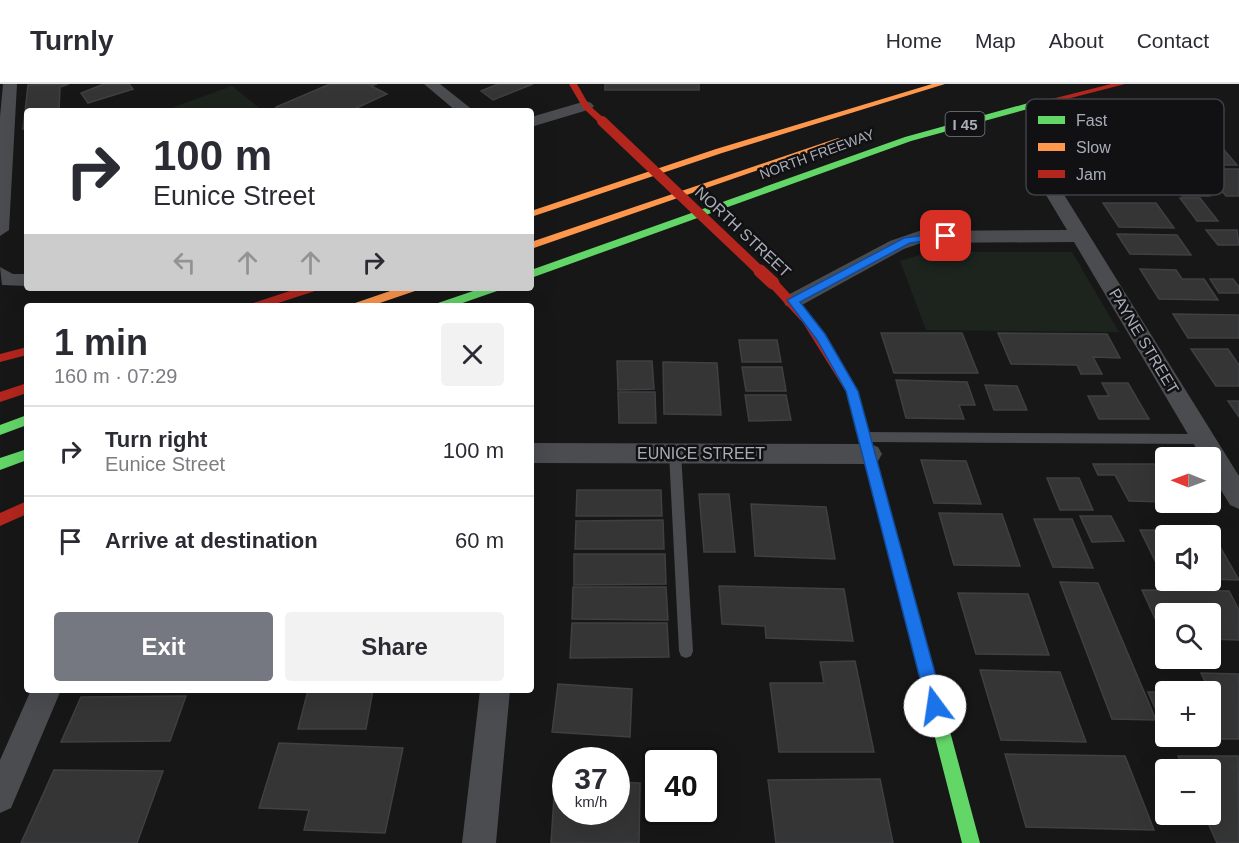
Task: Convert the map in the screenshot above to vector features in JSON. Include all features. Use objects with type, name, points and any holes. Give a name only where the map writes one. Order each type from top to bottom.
[{"type":"main road","name":"NORTH STREET","points":[[573,84],[586,106],[772,283],[793,300],[821,337],[852,391],[971,843]]},
{"type":"main road","name":"NORTH FREEWAY","points":[[534,213],[719,151],[941,84]]},
{"type":"main road","name":"NORTH FREEWAY","points":[[1053,99],[1121,84]]},
{"type":"main road","name":"NORTH FREEWAY","points":[[534,273],[908,139],[1026,106]]},
{"type":"main road","name":"NORTH FREEWAY","points":[[534,245],[859,134]]},
{"type":"main road","points":[[534,281],[613,245]]},
{"type":"main road","points":[[266,303],[302,291]]},
{"type":"main road","points":[[368,303],[402,291]]},
{"type":"main road","points":[[450,303],[484,291]]},
{"type":"main road","points":[[483,303],[507,292]]},
{"type":"main road","points":[[0,358],[24,352]]},
{"type":"main road","points":[[0,397],[24,389]]},
{"type":"main road","points":[[0,430],[24,421]]},
{"type":"main road","points":[[0,464],[24,455]]},
{"type":"main road","points":[[0,520],[24,508]]},
{"type":"street","points":[[0,230],[10,84]]},
{"type":"street","points":[[430,84],[462,108]]},
{"type":"street","points":[[534,121],[586,106]]},
{"type":"street","name":"PAYNE STREET","points":[[1055,195],[1239,498]]},
{"type":"street","points":[[793,300],[897,245],[919,237],[1081,236]]},
{"type":"street","points":[[0,273],[9,280],[24,280]]},
{"type":"street","name":"EUNICE STREET","points":[[534,453],[675,453],[868,445]]},
{"type":"street","points":[[0,796],[45,693]]},
{"type":"street","points":[[478,843],[495,693]]},
{"type":"lane","points":[[868,445],[1203,439]]},
{"type":"lane","points":[[675,453],[686,651]]},
{"type":"shaded area","points":[[232,86],[259,108],[172,108]]},
{"type":"shaded area","points":[[929,252],[1072,252],[1119,332],[926,330],[900,261]]},
{"type":"building","points":[[69,84],[60,87],[59,108],[25,108],[28,85]]},
{"type":"building","points":[[104,84],[129,84],[133,89],[88,103],[81,93]]},
{"type":"building","points":[[330,84],[377,84],[371,86],[387,94],[357,108],[276,107]]},
{"type":"building","points":[[498,84],[533,84],[493,100],[481,91]]},
{"type":"building","points":[[605,84],[699,84],[699,90],[605,90]]},
{"type":"building","points":[[1224,150],[1237,165],[1224,165]]},
{"type":"building","points":[[1224,169],[1239,169],[1239,196],[1226,196],[1224,194]]},
{"type":"building","points":[[1181,195],[1210,196],[1182,196]]},
{"type":"building","points":[[1180,198],[1200,198],[1218,221],[1197,221]]},
{"type":"building","points":[[1103,203],[1156,203],[1174,228],[1119,227]]},
{"type":"building","points":[[1206,230],[1237,230],[1239,245],[1218,245]]},
{"type":"building","points":[[1117,234],[1177,235],[1191,255],[1130,254]]},
{"type":"building","points":[[1140,269],[1176,270],[1182,279],[1204,279],[1218,300],[1159,299]]},
{"type":"building","points":[[1210,279],[1233,279],[1239,287],[1239,293],[1219,293]]},
{"type":"building","points":[[1173,314],[1239,315],[1239,338],[1188,338]]},
{"type":"building","points":[[881,333],[962,333],[978,373],[894,373]]},
{"type":"building","points":[[998,333],[1107,334],[1120,358],[1093,357],[1102,374],[1081,374],[1077,365],[1011,364]]},
{"type":"building","points":[[739,340],[777,340],[781,362],[742,362]]},
{"type":"building","points":[[1191,349],[1228,349],[1239,365],[1239,386],[1216,386]]},
{"type":"building","points":[[617,361],[652,361],[654,389],[618,390]]},
{"type":"building","points":[[663,362],[717,363],[721,415],[664,414]]},
{"type":"building","points":[[742,367],[782,367],[786,391],[746,391]]},
{"type":"building","points":[[896,380],[967,382],[975,405],[959,405],[964,419],[906,418]]},
{"type":"building","points":[[1102,383],[1128,383],[1149,419],[1099,419],[1088,396],[1109,396]]},
{"type":"building","points":[[985,385],[1017,386],[1027,410],[994,410]]},
{"type":"building","points":[[618,392],[655,392],[656,423],[619,423]]},
{"type":"building","points":[[745,395],[786,395],[791,420],[749,421]]},
{"type":"building","points":[[1228,401],[1239,401],[1239,417]]},
{"type":"building","points":[[921,460],[966,461],[981,504],[934,503]]},
{"type":"building","points":[[1093,464],[1155,464],[1155,502],[1129,501],[1115,475],[1098,475]]},
{"type":"building","points":[[1047,478],[1079,478],[1093,510],[1060,510]]},
{"type":"building","points":[[577,490],[661,490],[662,516],[576,516]]},
{"type":"building","points":[[699,494],[729,494],[735,552],[704,552]]},
{"type":"building","points":[[751,504],[826,507],[835,559],[755,556]]},
{"type":"building","points":[[939,513],[1002,514],[1020,566],[954,565]]},
{"type":"building","points":[[1080,516],[1111,516],[1124,541],[1092,542]]},
{"type":"building","points":[[1034,519],[1072,519],[1093,568],[1053,567]]},
{"type":"building","points":[[663,520],[664,549],[575,549],[576,521]]},
{"type":"building","points":[[1140,530],[1155,530],[1155,561]]},
{"type":"building","points":[[1221,548],[1239,580],[1221,579]]},
{"type":"building","points":[[574,554],[665,554],[666,584],[574,585]]},
{"type":"building","points":[[1060,582],[1098,583],[1155,718],[1155,720],[1112,719]]},
{"type":"building","points":[[719,586],[844,589],[853,641],[766,638],[765,626],[722,624]]},
{"type":"building","points":[[573,587],[666,587],[668,620],[572,619]]},
{"type":"building","points":[[1142,590],[1229,591],[1239,610],[1239,640],[1221,639],[1221,603],[1155,603],[1155,618]]},
{"type":"building","points":[[958,593],[1028,594],[1049,655],[976,654]]},
{"type":"building","points":[[572,623],[667,623],[669,657],[570,658]]},
{"type":"building","points":[[855,661],[874,752],[779,752],[770,683],[824,683],[820,662]]},
{"type":"building","points":[[980,670],[1060,672],[1086,742],[1001,740]]},
{"type":"building","points":[[1201,673],[1239,674],[1239,739],[1221,739],[1221,681],[1205,681]]},
{"type":"building","points":[[558,684],[632,689],[630,737],[552,732]]},
{"type":"building","points":[[1148,692],[1155,692],[1155,708]]},
{"type":"building","points":[[307,693],[372,693],[366,729],[298,729]]},
{"type":"building","points":[[186,696],[170,741],[61,742],[81,697]]},
{"type":"building","points":[[279,743],[403,748],[385,833],[304,830],[309,810],[259,808]]},
{"type":"building","points":[[1005,754],[1125,756],[1154,830],[1026,827]]},
{"type":"building","points":[[1178,756],[1238,756],[1239,843],[1217,843],[1209,825],[1221,825],[1221,759],[1179,759]]},
{"type":"building","points":[[54,770],[163,771],[137,843],[21,843]]},
{"type":"building","points":[[880,779],[893,843],[776,843],[768,780]]},
{"type":"building","points":[[630,783],[640,783],[639,843],[551,843],[552,825],[630,825]]},
{"type":"traffic: fast","points":[[534,273],[908,139],[1026,107]]},
{"type":"traffic: fast","points":[[450,303],[484,291]]},
{"type":"traffic: fast","points":[[0,430],[24,421]]},
{"type":"traffic: fast","points":[[0,464],[24,455]]},
{"type":"traffic: fast","points":[[888,527],[971,843]]},
{"type":"traffic: slow","points":[[534,213],[719,151],[941,84]]},
{"type":"traffic: slow","points":[[534,245],[841,140]]},
{"type":"traffic: slow","points":[[368,303],[402,291]]},
{"type":"traffic: jam","points":[[573,84],[586,106],[602,121]]},
{"type":"traffic: jam","points":[[1057,99],[1121,84]]},
{"type":"traffic: jam","points":[[602,121],[773,283]]},
{"type":"traffic: jam","points":[[773,283],[807,320],[852,391],[888,527]]},
{"type":"traffic: jam","points":[[266,303],[302,291]]},
{"type":"traffic: jam","points":[[0,358],[24,352]]},
{"type":"traffic: jam","points":[[0,397],[24,389]]},
{"type":"traffic: jam","points":[[0,520],[24,508]]},
{"type":"route","points":[[935,706],[852,391],[821,337],[793,300],[908,240],[928,236],[946,236]]}]
